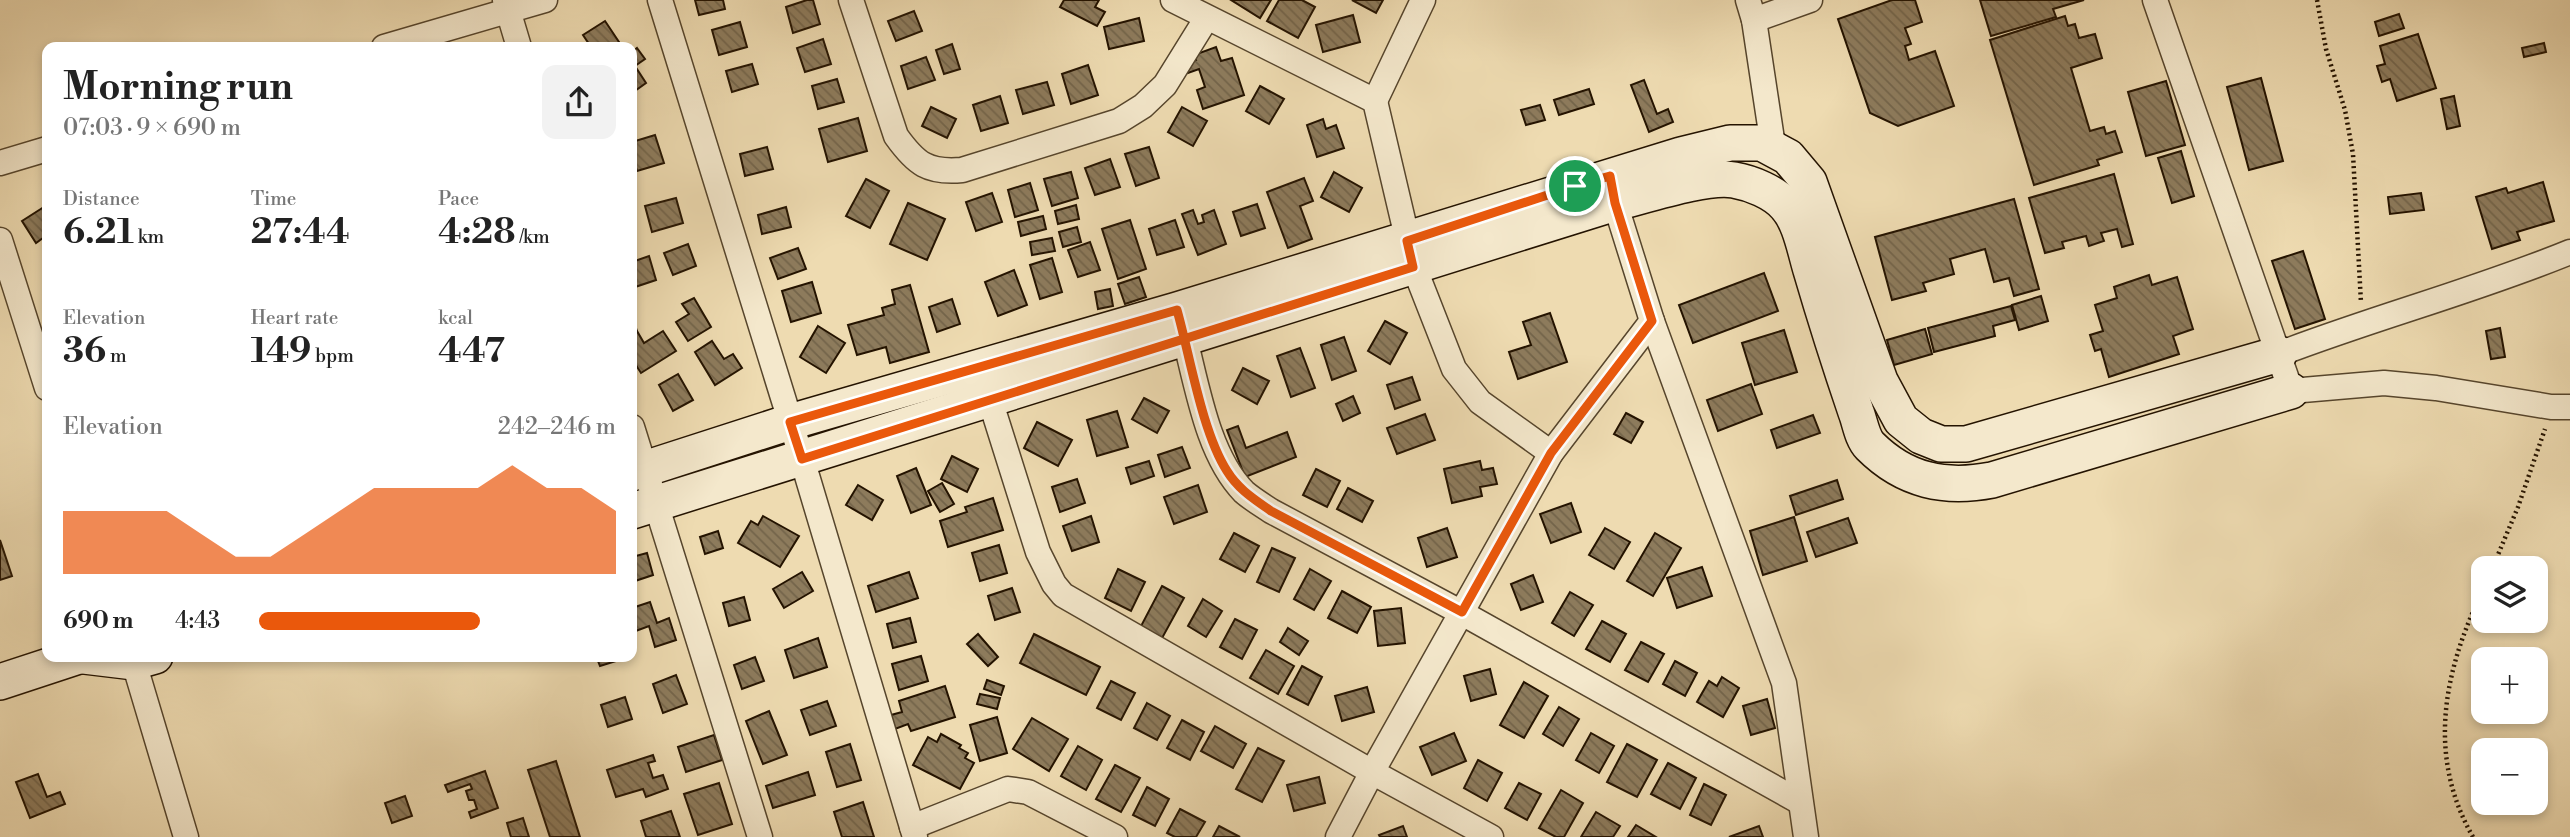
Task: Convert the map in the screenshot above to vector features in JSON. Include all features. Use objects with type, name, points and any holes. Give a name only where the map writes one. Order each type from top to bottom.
[{"type":"street","points":[[399,42],[506,5],[545,0]]},
{"type":"street","points":[[660,0],[914,832],[1007,789],[1028,792],[1115,837]]},
{"type":"street","points":[[850,0],[896,136],[907,152],[924,166],[942,172],[962,170],[1119,121],[1143,106],[1165,85],[1206,19]]},
{"type":"street","points":[[1173,0],[1206,19],[1375,101]]},
{"type":"street","points":[[1423,0],[1375,101],[1410,254],[1454,369],[1465,386],[1504,422],[1551,453]]},
{"type":"street","points":[[1773,146],[1751,10],[1810,0]]},
{"type":"street","points":[[2155,0],[2291,391]]},
{"type":"street","points":[[506,5],[517,42]]},
{"type":"street","points":[[643,508],[989,400],[1181,324],[1612,189],[1730,143],[1762,142],[1773,146],[1799,167],[1809,181],[1880,381],[1900,420],[1921,436],[1941,444],[1966,444],[2279,354],[2349,327],[2511,276],[2570,253]]},
{"type":"street","points":[[0,163],[42,150]]},
{"type":"street","points":[[1612,189],[1695,184],[1727,179],[1764,190],[1786,205],[1800,237],[1832,342],[1868,444],[1900,469],[1927,481],[1964,485],[1992,480],[2291,391],[2384,383],[2560,407]]},
{"type":"street","points":[[1612,189],[1652,321],[1784,683],[1806,837]]},
{"type":"street","points":[[0,240],[42,372]]},
{"type":"street","points":[[1338,837],[1551,453],[1652,321]]},
{"type":"street","points":[[760,837],[643,508],[638,471],[790,422],[980,367],[1181,324]]},
{"type":"street","points":[[1181,324],[1214,443],[1227,471],[1245,493],[1271,511],[1462,612],[1800,802]]},
{"type":"street","points":[[980,367],[1038,552],[1054,584],[1063,595],[1491,837]]},
{"type":"street","points":[[0,682],[62,662]]},
{"type":"street","points":[[141,662],[186,837]]},
{"type":"path","points":[[2317,0],[2326,49],[2345,110],[2353,154],[2361,313],[2349,327]]},
{"type":"path","points":[[2497,556],[2539,450],[2560,407]]},
{"type":"path","points":[[2471,615],[2465,627],[2447,696],[2443,736],[2450,776],[2473,837]]},
{"type":"building","points":[[695,0],[723,0],[725,9],[699,15]]},
{"type":"building","points":[[813,0],[820,24],[793,33],[786,7]]},
{"type":"building","points":[[1064,0],[1099,0],[1095,7],[1105,12],[1097,26],[1060,7]]},
{"type":"building","points":[[1231,0],[1271,0],[1260,18]]},
{"type":"building","points":[[1279,0],[1302,0],[1315,7],[1298,38],[1267,21]]},
{"type":"building","points":[[1352,0],[1383,0],[1376,13]]},
{"type":"building","points":[[1892,0],[1915,0],[1922,22],[1905,28],[1911,44],[1905,46],[1909,60],[1935,51],[1954,106],[1898,126],[1870,113],[1838,19]]},
{"type":"building","points":[[1980,0],[2084,0],[2053,9],[2056,17],[1991,36]]},
{"type":"building","points":[[914,11],[922,31],[896,41],[888,21]]},
{"type":"building","points":[[2399,14],[2404,28],[2379,36],[2375,22]]},
{"type":"building","points":[[1353,15],[1360,42],[1323,52],[1316,25]]},
{"type":"building","points":[[2065,16],[2068,26],[2075,24],[2079,38],[2095,34],[2102,58],[2071,68],[2090,131],[2104,127],[2106,134],[2115,131],[2122,152],[2097,160],[2099,165],[2034,185],[1990,40]]},
{"type":"building","points":[[1139,18],[1144,41],[1109,49],[1104,27]]},
{"type":"building","points":[[605,21],[619,42],[588,42],[583,35]]},
{"type":"building","points":[[740,22],[747,47],[719,55],[712,30]]},
{"type":"building","points":[[2418,34],[2436,88],[2397,101],[2390,79],[2382,82],[2377,66],[2385,64],[2380,46]]},
{"type":"building","points":[[823,39],[831,64],[805,72],[797,48]]},
{"type":"building","points":[[2544,43],[2546,52],[2524,57],[2522,48]]},
{"type":"building","points":[[952,44],[960,69],[944,74],[936,50]]},
{"type":"building","points":[[1216,47],[1221,61],[1232,58],[1244,95],[1203,109],[1197,90],[1205,87],[1199,69],[1188,73],[1185,64],[1196,60],[1194,55]]},
{"type":"building","points":[[637,48],[645,59],[637,65]]},
{"type":"building","points":[[926,57],[935,80],[908,89],[901,66]]},
{"type":"building","points":[[752,64],[758,84],[732,92],[726,71]]},
{"type":"building","points":[[1088,65],[1098,95],[1071,104],[1062,74]]},
{"type":"building","points":[[637,69],[646,83],[637,89]]},
{"type":"building","points":[[2261,78],[2283,161],[2249,170],[2227,87]]},
{"type":"building","points":[[837,79],[844,102],[818,109],[812,86]]},
{"type":"building","points":[[1644,80],[1657,114],[1668,109],[1673,122],[1649,132],[1631,85]]},
{"type":"building","points":[[2166,81],[2185,145],[2146,156],[2128,92]]},
{"type":"building","points":[[1047,82],[1054,105],[1023,114],[1016,90]]},
{"type":"building","points":[[1260,86],[1284,99],[1269,124],[1246,111]]},
{"type":"building","points":[[1589,89],[1594,104],[1559,115],[1554,100]]},
{"type":"building","points":[[1000,96],[1008,123],[981,131],[973,105]]},
{"type":"building","points":[[2454,96],[2460,126],[2447,129],[2441,99]]},
{"type":"building","points":[[1540,105],[1545,120],[1526,125],[1521,110]]},
{"type":"building","points":[[931,107],[956,119],[947,138],[922,126]]},
{"type":"building","points":[[1182,107],[1207,121],[1193,146],[1168,132]]},
{"type":"building","points":[[858,118],[867,151],[828,162],[819,129]]},
{"type":"building","points":[[1323,119],[1326,129],[1336,125],[1344,148],[1317,157],[1307,125]]},
{"type":"building","points":[[655,135],[664,163],[637,171],[637,140]]},
{"type":"building","points":[[767,147],[773,169],[745,176],[740,154]]},
{"type":"building","points":[[1149,147],[1159,178],[1136,186],[1125,154]]},
{"type":"building","points":[[2181,151],[2194,196],[2172,203],[2158,158]]},
{"type":"building","points":[[1110,159],[1120,187],[1095,195],[1085,168]]},
{"type":"building","points":[[1071,172],[1078,198],[1052,206],[1044,179]]},
{"type":"building","points":[[1334,172],[1362,188],[1349,212],[1321,197]]},
{"type":"building","points":[[2114,174],[2133,244],[2122,247],[2117,229],[2101,233],[2104,241],[2089,246],[2086,236],[2062,242],[2064,248],[2045,253],[2029,198]]},
{"type":"building","points":[[1304,178],[1313,201],[1300,206],[1312,239],[1288,248],[1267,192]]},
{"type":"building","points":[[866,179],[889,191],[870,228],[846,216]]},
{"type":"building","points":[[2543,182],[2554,221],[2517,232],[2520,240],[2492,249],[2476,197],[2506,188],[2508,193]]},
{"type":"building","points":[[1030,183],[1038,210],[1015,217],[1008,190]]},
{"type":"building","points":[[992,193],[1002,222],[976,231],[966,202]]},
{"type":"building","points":[[2421,193],[2424,210],[2390,214],[2388,197]]},
{"type":"building","points":[[676,198],[683,223],[652,232],[645,206]]},
{"type":"building","points":[[2014,199],[2039,289],[2014,296],[2009,278],[1994,282],[1985,249],[1950,259],[1954,274],[1923,283],[1926,291],[1892,300],[1875,237]]},
{"type":"building","points":[[908,203],[945,219],[927,260],[890,244]]},
{"type":"building","points":[[1257,204],[1265,228],[1241,236],[1233,212]]},
{"type":"building","points":[[1076,205],[1079,219],[1058,224],[1055,211]]},
{"type":"building","points":[[786,207],[791,227],[762,234],[758,215]]},
{"type":"building","points":[[42,208],[42,239],[36,243],[22,221]]},
{"type":"building","points":[[1193,210],[1198,224],[1204,222],[1202,215],[1214,210],[1226,244],[1198,255],[1182,214]]},
{"type":"building","points":[[1043,216],[1046,229],[1021,236],[1018,222]]},
{"type":"building","points":[[1130,220],[1146,269],[1118,279],[1102,229]]},
{"type":"building","points":[[1175,220],[1184,247],[1157,255],[1149,229]]},
{"type":"building","points":[[1077,227],[1081,242],[1063,247],[1059,232]]},
{"type":"building","points":[[1052,238],[1055,251],[1032,255],[1030,242]]},
{"type":"building","points":[[1090,242],[1100,270],[1078,277],[1068,250]]},
{"type":"building","points":[[688,244],[696,266],[673,275],[664,253]]},
{"type":"building","points":[[798,248],[806,269],[778,279],[770,258]]},
{"type":"building","points":[[2303,251],[2325,319],[2295,329],[2272,261]]},
{"type":"building","points":[[649,256],[656,280],[637,286],[637,260]]},
{"type":"building","points":[[1052,258],[1062,292],[1040,299],[1030,265]]},
{"type":"building","points":[[1014,270],[1027,305],[998,316],[985,282]]},
{"type":"building","points":[[1764,273],[1778,311],[1693,343],[1679,305]]},
{"type":"building","points":[[2149,275],[2152,285],[2177,277],[2193,329],[2173,336],[2179,354],[2109,377],[2101,349],[2095,351],[2090,335],[2103,331],[2095,305],[2117,298],[2114,287]]},
{"type":"building","points":[[1139,277],[1146,297],[1125,304],[1118,284]]},
{"type":"building","points":[[812,282],[821,313],[791,322],[782,291]]},
{"type":"building","points":[[910,285],[929,352],[890,363],[886,347],[857,355],[848,325],[884,315],[882,308],[895,304],[892,290]]},
{"type":"building","points":[[1110,289],[1113,306],[1098,309],[1095,292]]},
{"type":"building","points":[[2041,296],[2048,321],[2019,330],[2012,305]]},
{"type":"building","points":[[694,298],[711,327],[688,341],[676,322],[689,314],[682,304]]},
{"type":"building","points":[[952,299],[960,324],[937,332],[929,307]]},
{"type":"building","points":[[2011,306],[2015,320],[1993,326],[1995,336],[1934,352],[1928,328]]},
{"type":"building","points":[[1550,313],[1567,362],[1518,379],[1509,352],[1531,345],[1523,322]]},
{"type":"building","points":[[1385,321],[1407,333],[1390,364],[1368,351]]},
{"type":"building","points":[[818,326],[845,343],[826,373],[800,357]]},
{"type":"building","points":[[2500,328],[2505,357],[2491,359],[2486,331]]},
{"type":"building","points":[[1925,329],[1932,354],[1894,365],[1887,340]]},
{"type":"building","points":[[1784,330],[1797,372],[1755,385],[1742,343]]},
{"type":"building","points":[[637,331],[644,343],[663,331],[676,351],[641,373],[637,367]]},
{"type":"building","points":[[1344,337],[1356,371],[1332,380],[1321,345]]},
{"type":"building","points":[[712,341],[724,359],[733,354],[742,368],[715,385],[695,352]]},
{"type":"building","points":[[1300,348],[1315,388],[1291,397],[1277,356]]},
{"type":"building","points":[[1243,368],[1269,381],[1257,404],[1232,390]]},
{"type":"building","points":[[678,374],[693,400],[673,411],[659,385]]},
{"type":"building","points":[[1412,377],[1420,400],[1395,409],[1387,385]]},
{"type":"building","points":[[1751,384],[1762,414],[1718,431],[1707,400]]},
{"type":"building","points":[[1353,396],[1360,413],[1343,421],[1336,404]]},
{"type":"building","points":[[1144,398],[1169,411],[1157,433],[1132,419]]},
{"type":"building","points":[[1117,411],[1128,447],[1097,456],[1087,420]]},
{"type":"building","points":[[1626,413],[1643,422],[1631,443],[1614,434]]},
{"type":"building","points":[[1425,414],[1435,440],[1397,454],[1387,428]]},
{"type":"building","points":[[1813,415],[1820,433],[1777,448],[1771,430]]},
{"type":"building","points":[[1037,422],[1072,440],[1058,466],[1024,448]]},
{"type":"building","points":[[1238,426],[1246,448],[1287,432],[1296,457],[1245,477],[1227,430]]},
{"type":"building","points":[[1182,447],[1190,468],[1165,477],[1158,455]]},
{"type":"building","points":[[952,456],[978,469],[967,492],[941,479]]},
{"type":"building","points":[[1149,461],[1154,476],[1131,484],[1126,468]]},
{"type":"building","points":[[1480,461],[1482,470],[1493,468],[1497,484],[1480,487],[1482,496],[1452,503],[1444,469]]},
{"type":"building","points":[[916,468],[931,505],[911,513],[897,476]]},
{"type":"building","points":[[1316,469],[1340,481],[1327,507],[1303,495]]},
{"type":"building","points":[[1077,479],[1085,503],[1060,512],[1052,487]]},
{"type":"building","points":[[1837,480],[1843,499],[1796,515],[1790,496]]},
{"type":"building","points":[[942,483],[954,504],[940,512],[928,491]]},
{"type":"building","points":[[858,485],[883,500],[872,520],[846,505]]},
{"type":"building","points":[[1198,485],[1207,512],[1174,524],[1164,497]]},
{"type":"building","points":[[1348,488],[1373,501],[1362,522],[1337,509]]},
{"type":"building","points":[[993,498],[1003,530],[948,547],[940,521],[967,512],[965,507]]},
{"type":"building","points":[[1571,503],[1581,532],[1551,543],[1540,514]]},
{"type":"building","points":[[763,516],[799,536],[780,567],[738,543],[751,521],[758,525]]},
{"type":"building","points":[[1091,516],[1099,542],[1072,551],[1063,526]]},
{"type":"building","points":[[1794,517],[1807,561],[1763,575],[1750,531]]},
{"type":"building","points":[[1848,518],[1857,543],[1816,557],[1807,532]]},
{"type":"building","points":[[1447,528],[1457,557],[1427,567],[1418,538]]},
{"type":"building","points":[[1605,528],[1630,542],[1614,569],[1589,555]]},
{"type":"building","points":[[718,531],[723,548],[705,554],[700,537]]},
{"type":"building","points":[[1234,533],[1259,546],[1245,572],[1220,559]]},
{"type":"building","points":[[1655,533],[1681,548],[1653,596],[1627,581]]},
{"type":"building","points":[[0,540],[12,576],[0,580]]},
{"type":"building","points":[[999,545],[1007,573],[980,581],[972,553]]},
{"type":"building","points":[[1272,548],[1295,558],[1279,592],[1257,582]]},
{"type":"building","points":[[647,553],[653,575],[637,580],[637,556]]},
{"type":"building","points":[[1702,567],[1712,596],[1677,608],[1667,578]]},
{"type":"building","points":[[1118,569],[1145,582],[1131,611],[1105,598]]},
{"type":"building","points":[[1310,569],[1331,581],[1314,610],[1294,599]]},
{"type":"building","points":[[802,572],[813,591],[784,608],[773,589]]},
{"type":"building","points":[[909,572],[918,598],[876,612],[868,586]]},
{"type":"building","points":[[1533,575],[1543,602],[1521,610],[1511,584]]},
{"type":"building","points":[[1162,586],[1184,598],[1161,640],[1140,628]]},
{"type":"building","points":[[1012,588],[1020,612],[995,620],[988,596]]},
{"type":"building","points":[[1342,591],[1371,607],[1357,633],[1328,618]]},
{"type":"building","points":[[1570,592],[1593,605],[1574,636],[1552,623]]},
{"type":"building","points":[[744,597],[750,620],[729,626],[723,603]]},
{"type":"building","points":[[1203,599],[1222,611],[1206,637],[1188,626]]},
{"type":"building","points":[[650,602],[657,623],[669,618],[676,640],[655,647],[649,626],[637,630],[637,606]]},
{"type":"building","points":[[1401,608],[1405,643],[1378,646],[1374,611]]},
{"type":"building","points":[[910,618],[916,642],[893,648],[887,624]]},
{"type":"building","points":[[1235,619],[1257,630],[1242,659],[1220,647]]},
{"type":"building","points":[[1602,621],[1626,634],[1610,662],[1586,649]]},
{"type":"building","points":[[1288,628],[1308,641],[1299,655],[1280,642]]},
{"type":"building","points":[[978,634],[998,657],[988,666],[967,644]]},
{"type":"building","points":[[1034,634],[1100,667],[1086,695],[1020,663]]},
{"type":"building","points":[[818,638],[827,667],[794,678],[785,650]]},
{"type":"building","points":[[1641,642],[1664,654],[1648,682],[1625,670]]},
{"type":"building","points":[[1266,650],[1294,666],[1278,694],[1250,678]]},
{"type":"building","points":[[921,656],[928,681],[899,690],[892,664]]},
{"type":"building","points":[[755,657],[764,681],[742,689],[734,665]]},
{"type":"building","points":[[1675,661],[1697,673],[1685,696],[1663,684]]},
{"type":"building","points":[[1302,666],[1322,677],[1308,705],[1287,694]]},
{"type":"building","points":[[1490,669],[1496,694],[1471,701],[1464,676]]},
{"type":"building","points":[[676,675],[687,704],[663,713],[653,684]]},
{"type":"building","points":[[1722,677],[1739,688],[1723,717],[1697,702],[1709,681],[1717,686]]},
{"type":"building","points":[[987,680],[1004,686],[1001,695],[984,689]]},
{"type":"building","points":[[1111,681],[1135,693],[1121,720],[1097,708]]},
{"type":"building","points":[[1524,682],[1548,696],[1524,738],[1500,725]]},
{"type":"building","points":[[945,686],[955,717],[911,731],[908,724],[895,729],[891,715],[902,712],[899,701]]},
{"type":"building","points":[[1367,687],[1374,712],[1342,721],[1335,696]]},
{"type":"building","points":[[980,694],[1000,698],[997,709],[977,704]]},
{"type":"building","points":[[625,697],[632,719],[608,727],[601,705]]},
{"type":"building","points":[[1767,699],[1775,728],[1751,735],[1743,706]]},
{"type":"building","points":[[827,701],[836,726],[810,735],[801,710]]},
{"type":"building","points":[[1147,703],[1170,716],[1157,740],[1134,728]]},
{"type":"building","points":[[1559,707],[1579,719],[1563,746],[1543,734]]},
{"type":"building","points":[[769,711],[787,755],[763,764],[746,721]]},
{"type":"building","points":[[997,717],[1007,753],[980,761],[970,725]]},
{"type":"building","points":[[1032,718],[1068,739],[1049,771],[1013,749]]},
{"type":"building","points":[[1182,720],[1204,732],[1190,760],[1167,748]]},
{"type":"building","points":[[1215,726],[1246,744],[1233,768],[1201,751]]},
{"type":"building","points":[[1454,733],[1466,761],[1432,775],[1420,747]]},
{"type":"building","points":[[1591,733],[1614,746],[1599,773],[1576,760]]},
{"type":"building","points":[[941,734],[961,745],[959,748],[968,753],[965,758],[974,763],[960,789],[913,765],[928,737],[937,742]]},
{"type":"building","points":[[714,735],[722,760],[686,772],[678,747]]},
{"type":"building","points":[[850,744],[861,780],[837,787],[826,752]]},
{"type":"building","points":[[1627,744],[1657,760],[1637,797],[1607,782]]},
{"type":"building","points":[[1078,746],[1102,760],[1086,790],[1061,776]]},
{"type":"building","points":[[1258,748],[1284,761],[1262,802],[1236,789]]},
{"type":"building","points":[[653,755],[655,761],[648,763],[653,778],[663,775],[668,789],[646,797],[643,789],[616,797],[607,770]]},
{"type":"building","points":[[1478,760],[1502,773],[1487,801],[1464,788]]},
{"type":"building","points":[[556,761],[580,837],[550,837],[528,770]]},
{"type":"building","points":[[1668,763],[1696,778],[1680,809],[1651,794]]},
{"type":"building","points":[[1115,765],[1140,778],[1121,812],[1096,799]]},
{"type":"building","points":[[485,771],[498,808],[471,818],[469,812],[477,809],[474,800],[469,800],[466,791],[472,789],[470,784],[448,792],[445,785]]},
{"type":"building","points":[[808,772],[815,795],[773,808],[766,786]]},
{"type":"building","points":[[38,774],[47,797],[60,792],[65,804],[30,818],[16,782]]},
{"type":"building","points":[[1319,777],[1325,803],[1294,811],[1287,785]]},
{"type":"building","points":[[719,783],[732,824],[698,835],[684,794]]},
{"type":"building","points":[[1519,783],[1541,794],[1527,820],[1505,808]]},
{"type":"building","points":[[1704,784],[1726,795],[1711,825],[1690,815]]},
{"type":"building","points":[[1147,787],[1169,799],[1155,826],[1133,815]]},
{"type":"building","points":[[1561,790],[1583,803],[1564,837],[1556,837],[1539,828]]},
{"type":"building","points":[[405,796],[412,816],[392,823],[385,803]]},
{"type":"building","points":[[863,802],[874,837],[842,837],[834,812]]},
{"type":"building","points":[[1180,809],[1205,822],[1196,837],[1175,837],[1167,833]]},
{"type":"building","points":[[671,811],[680,837],[646,837],[641,821]]},
{"type":"building","points":[[1596,812],[1620,826],[1613,837],[1581,837]]},
{"type":"building","points":[[523,818],[529,837],[511,837],[507,823]]},
{"type":"building","points":[[1636,825],[1656,837],[1628,837]]},
{"type":"building","points":[[1219,826],[1240,837],[1213,837]]},
{"type":"building","points":[[1403,826],[1407,837],[1379,835]]},
{"type":"building","points":[[1759,826],[1763,837],[1729,837]]},
{"type":"route","points":[[1575,186],[1407,241],[1413,267],[1185,338],[802,459],[790,422],[1177,310],[1185,338],[1200,396],[1214,443],[1227,471],[1245,493],[1271,511],[1462,612],[1551,453],[1652,321],[1615,203],[1610,176],[1575,186]]}]
